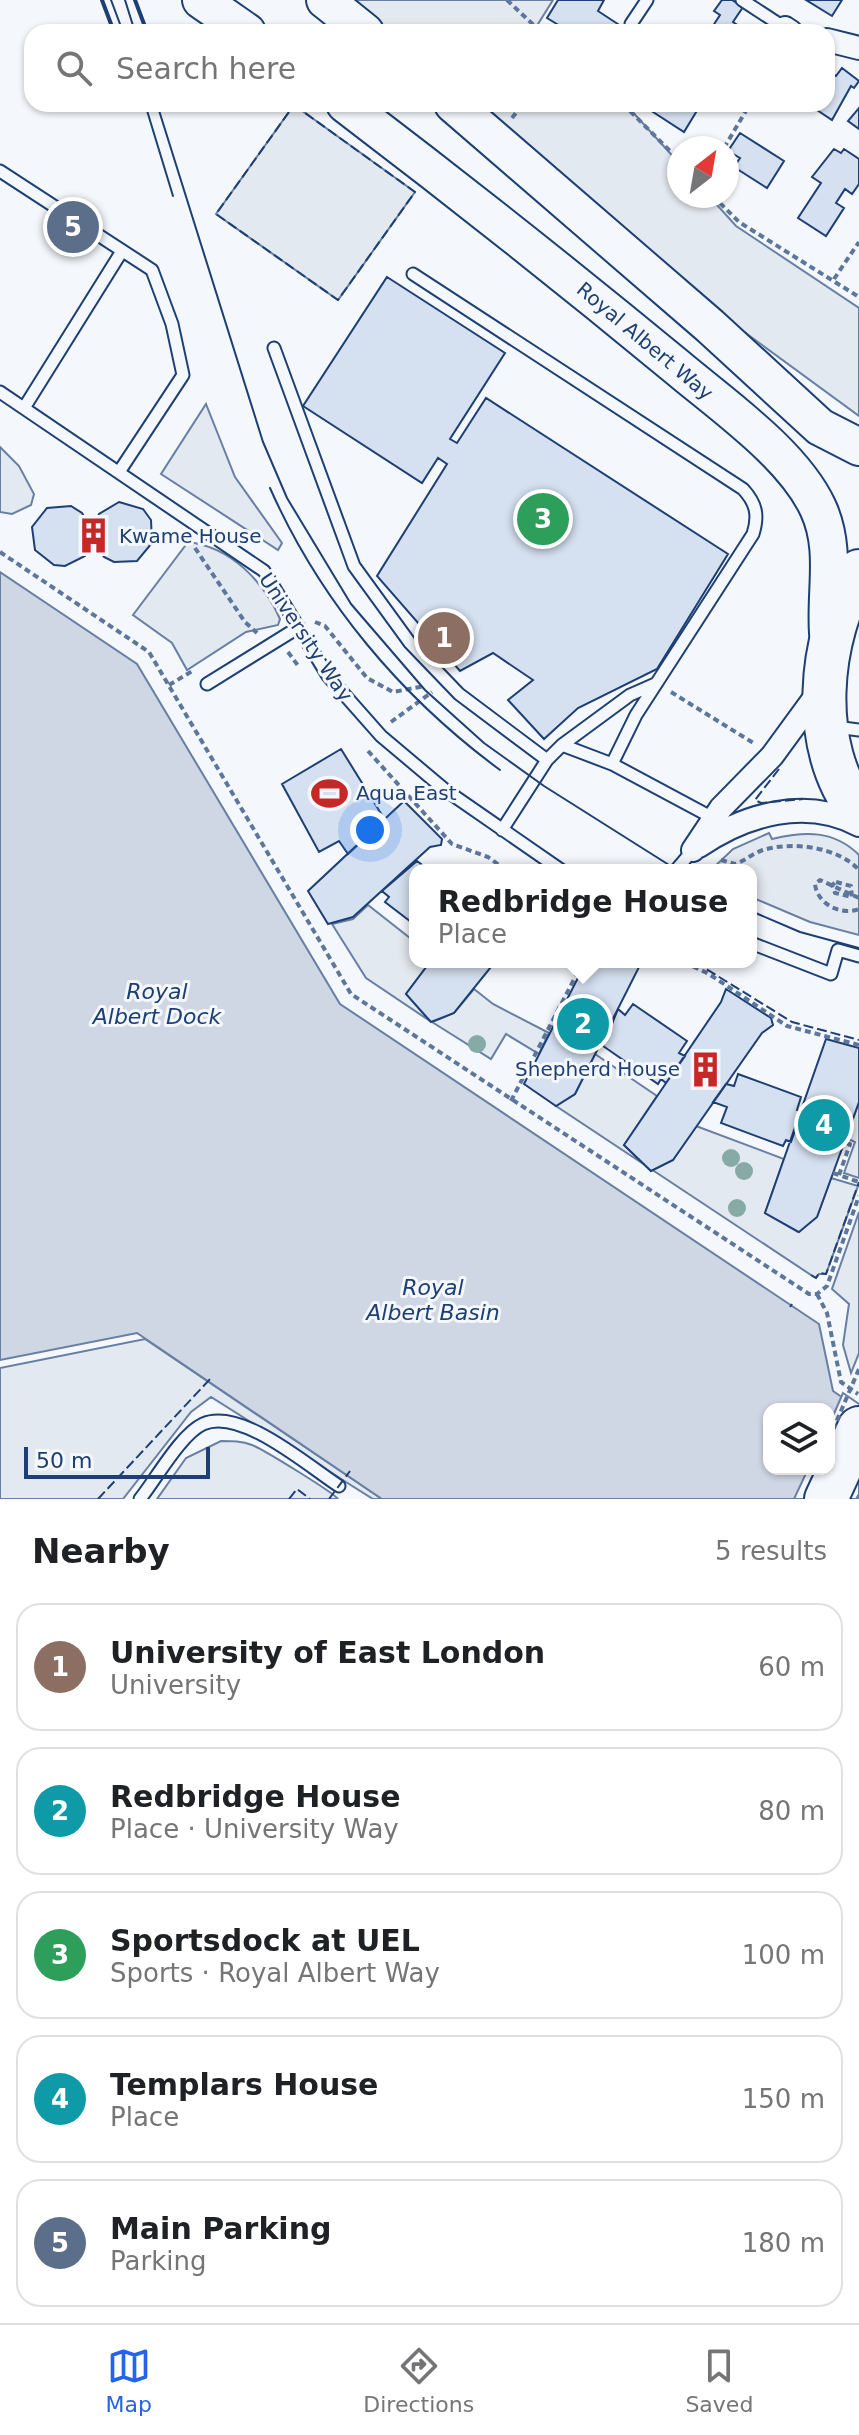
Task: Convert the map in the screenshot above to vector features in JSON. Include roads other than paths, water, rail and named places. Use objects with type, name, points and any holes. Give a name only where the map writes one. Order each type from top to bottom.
[{"type":"highway","points":[[859,571],[835,697],[836,770],[859,811]]},
{"type":"highway","points":[[826,1499],[859,1428]]},
{"type":"main road","points":[[201,0],[236,24]]},
{"type":"main road","points":[[325,0],[355,24]]},
{"type":"main road","name":"Royal Albert Way","points":[[356,112],[529,244],[727,409],[802,482],[818,507],[829,539],[835,697]]},
{"type":"main road","points":[[462,112],[710,326],[820,427],[859,447]]},
{"type":"street","points":[[835,42],[859,48]]},
{"type":"street","points":[[693,850],[713,818],[835,697]]},
{"type":"street","points":[[693,850],[739,823],[773,815],[823,811],[859,825]]},
{"type":"lane","points":[[631,24],[647,0]]},
{"type":"lane","points":[[742,0],[776,24]]},
{"type":"lane","points":[[0,171],[152,270],[172,324],[183,375],[119,472]]},
{"type":"lane","points":[[24,408],[122,251]]},
{"type":"lane","points":[[413,274],[743,489],[753,500],[757,511],[753,534],[657,683],[612,764]]},
{"type":"lane","points":[[274,348],[354,566],[410,643],[447,682],[547,760]]},
{"type":"lane","name":"University Way","points":[[0,392],[264,571],[328,676],[381,736],[425,775],[552,864]]},
{"type":"lane","points":[[207,684],[299,627]]},
{"type":"lane","points":[[502,830],[547,760],[562,745],[630,695],[657,683]]},
{"type":"lane","points":[[562,745],[612,764],[713,818]]},
{"type":"lane","points":[[681,864],[693,850]]},
{"type":"lane","points":[[757,945],[831,974],[838,950],[859,956]]},
{"type":"lane","points":[[140,1499],[187,1436],[203,1424],[221,1420],[258,1432],[339,1486]]},
{"type":"water","points":[[0,572],[137,664],[340,1004],[819,1324],[833,1391],[859,1409],[859,1499],[382,1499],[137,1333],[0,1360]]},
{"type":"tram line","points":[[111,0],[120,24]]},
{"type":"tram line","points":[[125,0],[132,24]]},
{"type":"tram line","points":[[147,112],[173,196]]},
{"type":"tram line","points":[[160,112],[263,442],[287,498],[351,604],[425,690],[484,743],[544,786],[668,864]]},
{"type":"tram line","points":[[270,488],[313,569],[367,644],[429,711],[500,770]]},
{"type":"tram line","points":[[757,914],[800,932],[859,948]]},
{"type":"place","name":"Main Parking","points":[[73,227]]},
{"type":"place","name":"Sportsdock at UEL","points":[[543,519]]},
{"type":"place","name":"Kwame House","points":[[93,536]]},
{"type":"place","name":"University of East London","points":[[444,638]]},
{"type":"place","name":"Aqua East","points":[[330,793]]},
{"type":"place","name":"Redbridge House","points":[[583,1024]]},
{"type":"place","name":"Shepherd House","points":[[706,1069]]},
{"type":"place","name":"Templars House","points":[[824,1125]]},
{"type":"water label","name":"Royal Albert Dock","points":[[157,1004]]},
{"type":"water label","name":"Royal Albert Basin","points":[[433,1300]]}]
